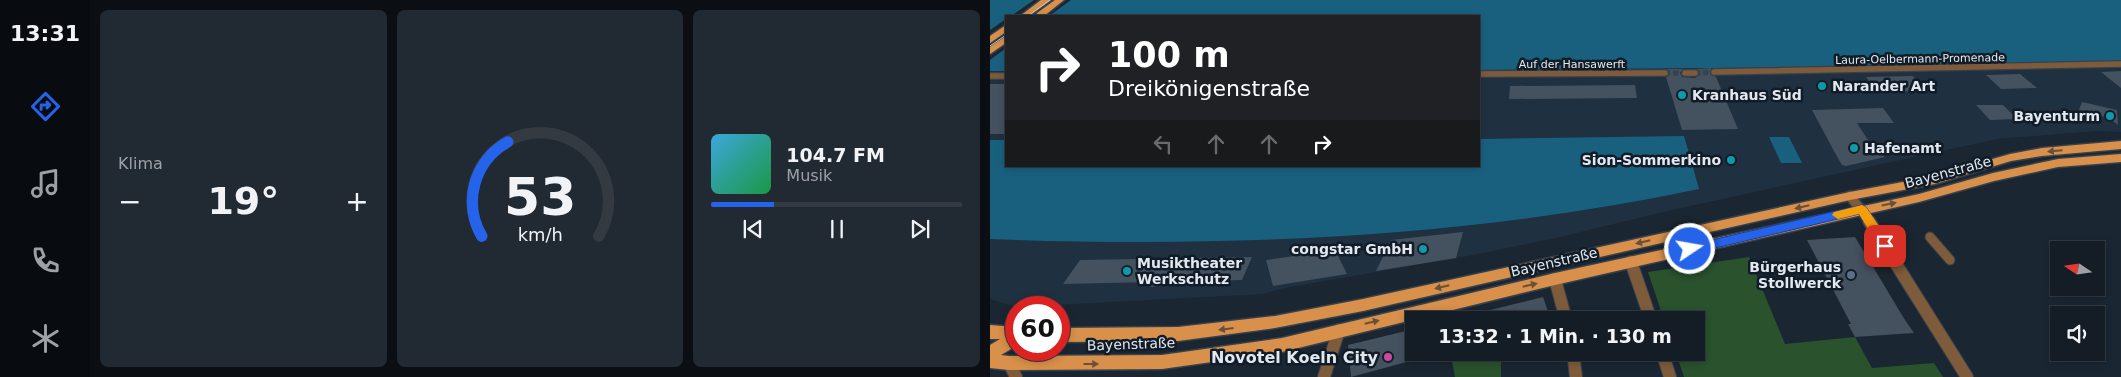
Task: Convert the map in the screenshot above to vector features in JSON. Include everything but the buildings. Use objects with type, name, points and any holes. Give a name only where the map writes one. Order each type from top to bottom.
[{"type":"main road","points":[[1025,15],[1046,0]]},
{"type":"main road","points":[[1039,15],[1060,0]]},
{"type":"main road","points":[[990,40],[1005,29]]},
{"type":"main road","points":[[990,51],[1005,40]]},
{"type":"main road","name":"Bayenstraße","points":[[1070,335],[1100,336],[1178,334],[1275,322],[1850,196],[1935,180],[2010,158],[2042,152],[2121,145]]},
{"type":"main road","name":"Bayenstraße","points":[[990,360],[1012,370],[1162,362],[1282,345],[1631,262],[1919,198],[1993,177],[2050,165],[2121,158]]},
{"type":"main road","points":[[1302,340],[1306,324],[1316,314]]},
{"type":"main road","points":[[990,332],[1005,334]]},
{"type":"main road","points":[[990,353],[1005,343]]},
{"type":"street","name":"Laura-Oelbermann-Promenade","points":[[1714,72],[2055,68],[2121,64]]},
{"type":"street","points":[[1685,73],[1695,72]]},
{"type":"street","name":"Auf der Hansawerft","points":[[1480,74],[1665,73]]},
{"type":"street","points":[[990,76],[1005,76]]},
{"type":"street","points":[[1850,196],[1862,210],[1967,377]]},
{"type":"street","points":[[1930,237],[1950,260]]},
{"type":"street","points":[[1631,262],[1648,311]]},
{"type":"street","points":[[1555,280],[1564,311]]},
{"type":"street","points":[[1324,377],[1339,330]]},
{"type":"street","points":[[1574,361],[1576,377]]},
{"type":"street","points":[[1665,361],[1670,377]]},
{"type":"shaded area","points":[[2121,61],[2121,132],[2095,131],[1997,139],[1663,212],[1556,238],[1468,256],[1285,288],[1263,294],[1070,304],[1070,296],[1005,296],[1005,304],[990,299],[990,71],[1005,71],[1005,167],[1480,167],[1480,70],[1939,66]]},
{"type":"green space","points":[[1749,257],[1785,344],[1855,337],[1872,368],[1934,363],[1943,377],[1684,377],[1679,361],[1705,361],[1705,311],[1661,311],[1648,272]]},
{"type":"green space","points":[[1452,361],[1501,361],[1501,377],[1455,377]]},
{"type":"water","points":[[990,0],[2121,0],[2121,61],[1939,66],[1480,70],[1480,15],[1005,15],[1005,71],[990,71]]},
{"type":"water","points":[[1684,136],[1699,189],[1611,206],[1523,219],[1435,229],[1346,236],[1168,242],[990,239],[990,140],[1005,140],[1005,167],[1480,167],[1480,139]]},
{"type":"water","points":[[1769,137],[1789,137],[1802,163],[1781,163]]},
{"type":"pier","points":[[1034,0],[1071,0],[1050,15],[1012,15]]},
{"type":"pier","points":[[1005,20],[1005,49],[990,60],[990,30]]},
{"type":"tunnel","points":[[1695,73],[1714,72]]},
{"type":"tunnel","points":[[1665,73],[1685,73]]},
{"type":"tram line","points":[[1029,15],[1050,0]]},
{"type":"tram line","points":[[990,46],[1005,36]]},
{"type":"slow traffic","points":[[1838,215],[1862,210],[1873,226]]},
{"type":"place","name":"Narander Art","points":[[1822,86]]},
{"type":"place","name":"Kranhaus Süd","points":[[1682,95]]},
{"type":"place","name":"Bayenturm","points":[[2110,116]]},
{"type":"place","name":"Hafenamt","points":[[1854,148]]},
{"type":"place","name":"Sion-Sommerkino","points":[[1731,160]]},
{"type":"place","name":"congstar GmbH","points":[[1423,249]]},
{"type":"place","name":"Musiktheater Werkschutz","points":[[1127,271]]},
{"type":"place","name":"Bürgerhaus Stollwerck","points":[[1851,275]]},
{"type":"place","name":"Novotel Koeln City","points":[[1388,357]]},
{"type":"route","points":[[1690,249],[1862,210],[1885,246]]}]
